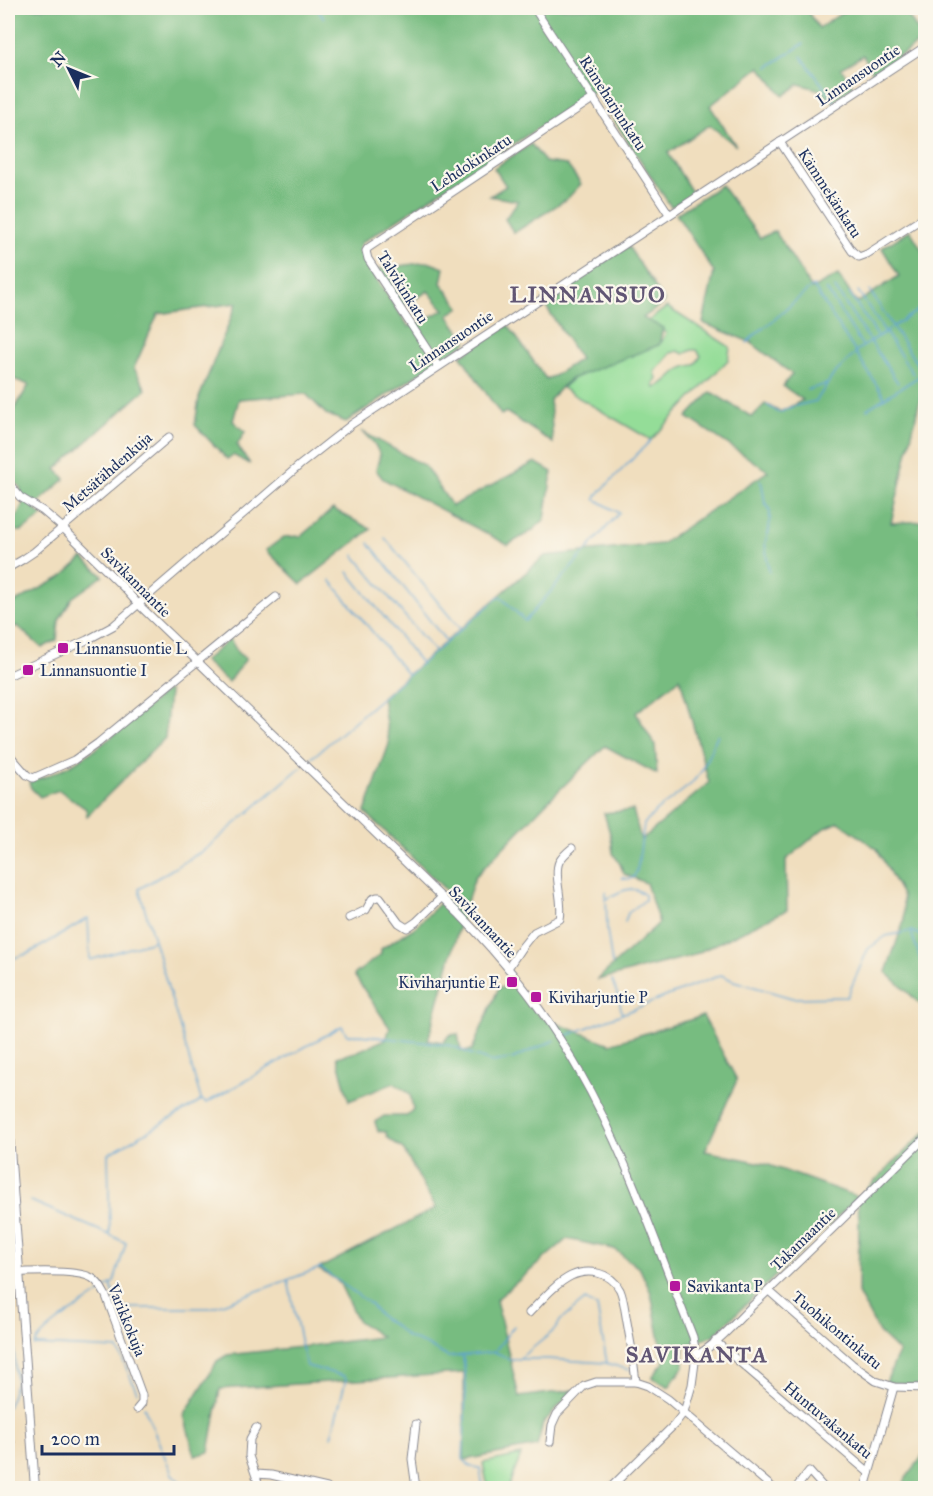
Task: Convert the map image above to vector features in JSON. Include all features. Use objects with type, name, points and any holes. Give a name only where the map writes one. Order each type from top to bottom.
[{"type":"main road","points":[[8,1120],[35,1488]]},
{"type":"street","name":"Rämeharjunkatu","points":[[534,8],[669,214]]},
{"type":"street","name":"Linnansuontie","points":[[8,676],[113,626],[316,451],[352,424],[926,46]]},
{"type":"street","name":"Lehdokinkatu","points":[[366,251],[370,245],[594,98]]},
{"type":"street","name":"Kämmekänkatu","points":[[780,142],[852,251],[859,257],[926,216]]},
{"type":"street","name":"Talvikinkatu","points":[[366,251],[368,259],[438,366]]},
{"type":"street","name":"Metsätähdenkuja","points":[[8,568],[34,552],[169,437]]},
{"type":"street","name":"Savikannantie","points":[[8,482],[20,497],[43,511],[63,528],[138,604],[477,932],[538,1007],[579,1070],[603,1115],[632,1182],[693,1337],[696,1355],[692,1385],[684,1412],[674,1425],[610,1488]]},
{"type":"street","points":[[8,753],[27,775],[33,778],[64,765],[98,743],[276,597]]},
{"type":"street","points":[[508,968],[534,932],[560,919],[562,906],[557,869],[561,860],[572,848]]},
{"type":"street","points":[[349,918],[366,909],[372,899],[380,897],[401,926],[407,928],[442,897]]},
{"type":"street","name":"Takamaantie","points":[[696,1355],[702,1353],[769,1291],[926,1137]]},
{"type":"street","points":[[529,1313],[570,1277],[586,1271],[600,1273],[611,1279],[620,1290],[635,1366],[636,1383]]},
{"type":"street","points":[[8,1273],[19,1272]]},
{"type":"street","name":"Varikkokuja","points":[[19,1272],[84,1274],[94,1278],[106,1296],[142,1395],[142,1403],[137,1409]]},
{"type":"street","name":"Tuohikontinkatu","points":[[769,1291],[852,1364],[876,1382],[894,1387],[926,1388]]},
{"type":"street","name":"Huntuvakankatu","points":[[715,1341],[869,1473]]},
{"type":"street","points":[[550,1442],[552,1425],[557,1414],[584,1386],[596,1382],[636,1383],[658,1392],[773,1488]]},
{"type":"street","points":[[865,1488],[894,1387]]},
{"type":"street","points":[[416,1424],[412,1459],[416,1488]]},
{"type":"street","points":[[256,1428],[248,1448],[260,1488]]},
{"type":"street","points":[[796,1488],[809,1471],[824,1488]]},
{"type":"street","points":[[256,1474],[271,1475],[327,1488]]},
{"type":"green space","points":[[8,8],[805,8],[819,28],[849,8],[903,8],[924,40],[873,73],[863,55],[841,68],[853,86],[833,102],[820,90],[799,84],[783,96],[760,67],[710,106],[736,146],[710,125],[668,153],[693,194],[671,207],[595,91],[361,243],[359,250],[370,270],[409,327],[444,310],[428,291],[402,307],[378,269],[428,262],[444,268],[441,283],[460,307],[448,315],[467,342],[346,422],[326,414],[306,394],[239,399],[233,421],[245,432],[237,445],[250,464],[233,455],[227,459],[195,425],[199,398],[237,303],[158,314],[134,368],[146,389],[56,469],[65,479],[34,509],[43,516],[22,531],[9,531],[23,504],[21,488],[8,475],[8,417],[29,385],[8,377]]},
{"type":"green space","points":[[531,144],[545,162],[567,165],[581,184],[567,199],[514,233],[505,219],[518,201],[490,196],[506,186],[494,168]]},
{"type":"green space","points":[[721,185],[760,238],[775,231],[812,289],[838,275],[857,303],[899,276],[882,248],[910,230],[925,255],[925,378],[891,523],[925,521],[925,1008],[886,972],[904,921],[903,897],[877,849],[839,822],[823,829],[786,860],[787,910],[691,956],[597,980],[659,923],[646,883],[624,874],[613,853],[604,813],[633,810],[641,840],[709,783],[680,678],[636,713],[655,745],[657,774],[605,746],[475,877],[428,1040],[444,1042],[449,1035],[458,1034],[461,1051],[472,1050],[499,987],[516,986],[540,1017],[610,1044],[703,1016],[737,1080],[705,1151],[766,1164],[858,1197],[713,1336],[683,1346],[684,1366],[669,1387],[652,1377],[664,1362],[651,1293],[640,1269],[614,1249],[567,1239],[496,1300],[519,1397],[574,1390],[543,1423],[537,1446],[464,1460],[464,1373],[220,1389],[209,1452],[195,1456],[184,1415],[217,1361],[227,1355],[381,1337],[357,1320],[340,1284],[318,1269],[436,1208],[403,1149],[387,1137],[386,1132],[378,1131],[375,1122],[384,1116],[407,1116],[413,1109],[410,1094],[394,1083],[349,1101],[337,1057],[356,1052],[386,1039],[390,1028],[354,975],[381,954],[381,949],[414,928],[450,894],[365,812],[389,744],[382,697],[545,556],[661,544],[768,471],[687,417],[711,392],[752,417],[765,404],[780,412],[803,400],[783,386],[792,374],[750,342],[703,323],[714,272],[676,214]]},
{"type":"green space","points":[[628,246],[665,302],[643,318],[663,328],[659,345],[571,379],[561,387],[550,400],[553,443],[506,412],[501,415],[461,356],[508,325],[546,379],[580,359],[543,302]]},
{"type":"green space","points":[[667,307],[730,347],[728,360],[651,440],[562,388],[577,375],[613,363],[618,359],[613,342],[632,356],[638,350],[661,343],[666,333],[648,321]],"holes":[[[697,350],[701,356],[695,365],[682,368],[655,388],[657,378],[655,372],[671,353],[678,351],[684,354]]]},
{"type":"green space","points":[[361,431],[425,466],[452,506],[535,462],[552,472],[545,519],[532,531],[508,545],[383,479],[376,470],[380,455],[374,443]]},
{"type":"green space","points":[[333,509],[371,529],[301,584],[266,550],[284,537],[301,536]]},
{"type":"green space","points":[[83,558],[103,576],[72,598],[59,620],[57,640],[42,648],[17,626],[8,630],[8,606],[62,577]]},
{"type":"green space","points":[[230,639],[238,653],[246,659],[228,682],[204,661]]},
{"type":"green space","points":[[166,691],[169,692],[165,738],[87,816],[86,809],[59,790],[40,797],[31,788],[29,782],[49,776],[85,756]]},
{"type":"green space","points":[[925,1132],[925,1386],[886,1382],[899,1352],[879,1333],[858,1293],[858,1197]]},
{"type":"green space","points":[[925,1453],[925,1485],[922,1488],[902,1488],[906,1478]]},
{"type":"green space","points":[[521,1455],[508,1488],[488,1488],[483,1463]]},
{"type":"waterway","points":[[316,8],[324,18]]},
{"type":"waterway","points":[[768,67],[803,44]]},
{"type":"waterway","points":[[801,56],[835,102]]},
{"type":"waterway","points":[[747,343],[813,286],[885,398]]},
{"type":"waterway","points":[[835,288],[898,383]]},
{"type":"waterway","points":[[826,289],[862,345]]},
{"type":"waterway","points":[[858,291],[913,374]]},
{"type":"waterway","points":[[870,291],[921,370]]},
{"type":"waterway","points":[[849,293],[877,335]]},
{"type":"waterway","points":[[856,351],[926,305]]},
{"type":"waterway","points":[[767,405],[779,413],[791,407],[816,401],[834,374],[856,353]]},
{"type":"waterway","points":[[867,409],[926,372]]},
{"type":"waterway","points":[[807,390],[826,384]]},
{"type":"waterway","points":[[307,762],[500,596],[525,621],[619,513],[595,499],[596,496],[651,440]]},
{"type":"waterway","points":[[760,480],[765,503],[770,513],[769,531],[765,543],[769,572]]},
{"type":"waterway","points":[[385,538],[460,629]]},
{"type":"waterway","points":[[369,543],[446,641]]},
{"type":"waterway","points":[[354,555],[434,651]]},
{"type":"waterway","points":[[348,572],[421,663]]},
{"type":"waterway","points":[[330,580],[407,674]]},
{"type":"waterway","points":[[622,878],[633,878],[637,871],[644,824],[656,811],[690,785],[701,772],[718,734]]},
{"type":"waterway","points":[[301,767],[206,849],[139,889],[201,1099],[206,1103],[342,1026],[347,1035],[448,1045],[473,1055]]},
{"type":"waterway","points":[[605,900],[630,889],[640,891],[645,895],[645,900],[628,913],[625,922]]},
{"type":"waterway","points":[[606,892],[607,930],[612,964]]},
{"type":"waterway","points":[[8,962],[29,953],[88,918],[90,960],[153,941]]},
{"type":"waterway","points":[[563,1037],[721,975],[792,998],[847,997],[868,949],[886,936],[911,931],[926,938]]},
{"type":"waterway","points":[[911,932],[926,975]]},
{"type":"waterway","points":[[612,980],[622,1014]]},
{"type":"waterway","points":[[476,1056],[491,1062],[512,1059],[555,1040]]},
{"type":"waterway","points":[[110,1234],[108,1154],[201,1100]]},
{"type":"waterway","points":[[31,1201],[126,1243],[114,1282],[106,1288]]},
{"type":"waterway","points":[[111,1284],[117,1308],[211,1308],[320,1268],[369,1303],[383,1319],[407,1337],[448,1357],[495,1352],[509,1359],[606,1363],[630,1370]]},
{"type":"waterway","points":[[288,1280],[307,1366],[344,1376],[346,1379],[331,1437]]},
{"type":"waterway","points":[[34,1346],[54,1324],[100,1293]]},
{"type":"waterway","points":[[520,1358],[550,1334],[560,1321],[585,1300],[597,1307],[607,1363]]},
{"type":"waterway","points":[[8,1315],[12,1318],[16,1382],[8,1407]]},
{"type":"waterway","points":[[495,1351],[514,1326]]},
{"type":"waterway","points":[[35,1345],[118,1349],[137,1392]]},
{"type":"waterway","points":[[463,1356],[466,1387],[463,1459],[471,1467],[480,1468],[483,1488]]},
{"type":"waterway","points":[[144,1407],[172,1474],[183,1485]]},
{"type":"place","name":"Linnansuontie L","points":[[63,648]]},
{"type":"place","name":"Linnansuontie I","points":[[28,670]]},
{"type":"place","name":"Kiviharjuntie E","points":[[512,982]]},
{"type":"place","name":"Kiviharjuntie P","points":[[536,997]]},
{"type":"place","name":"Savikanta P","points":[[675,1286]]},
{"type":"district","name":"LINNANSUO","points":[[588,294]]},
{"type":"district","name":"SAVIKANTA","points":[[697,1354]]}]
